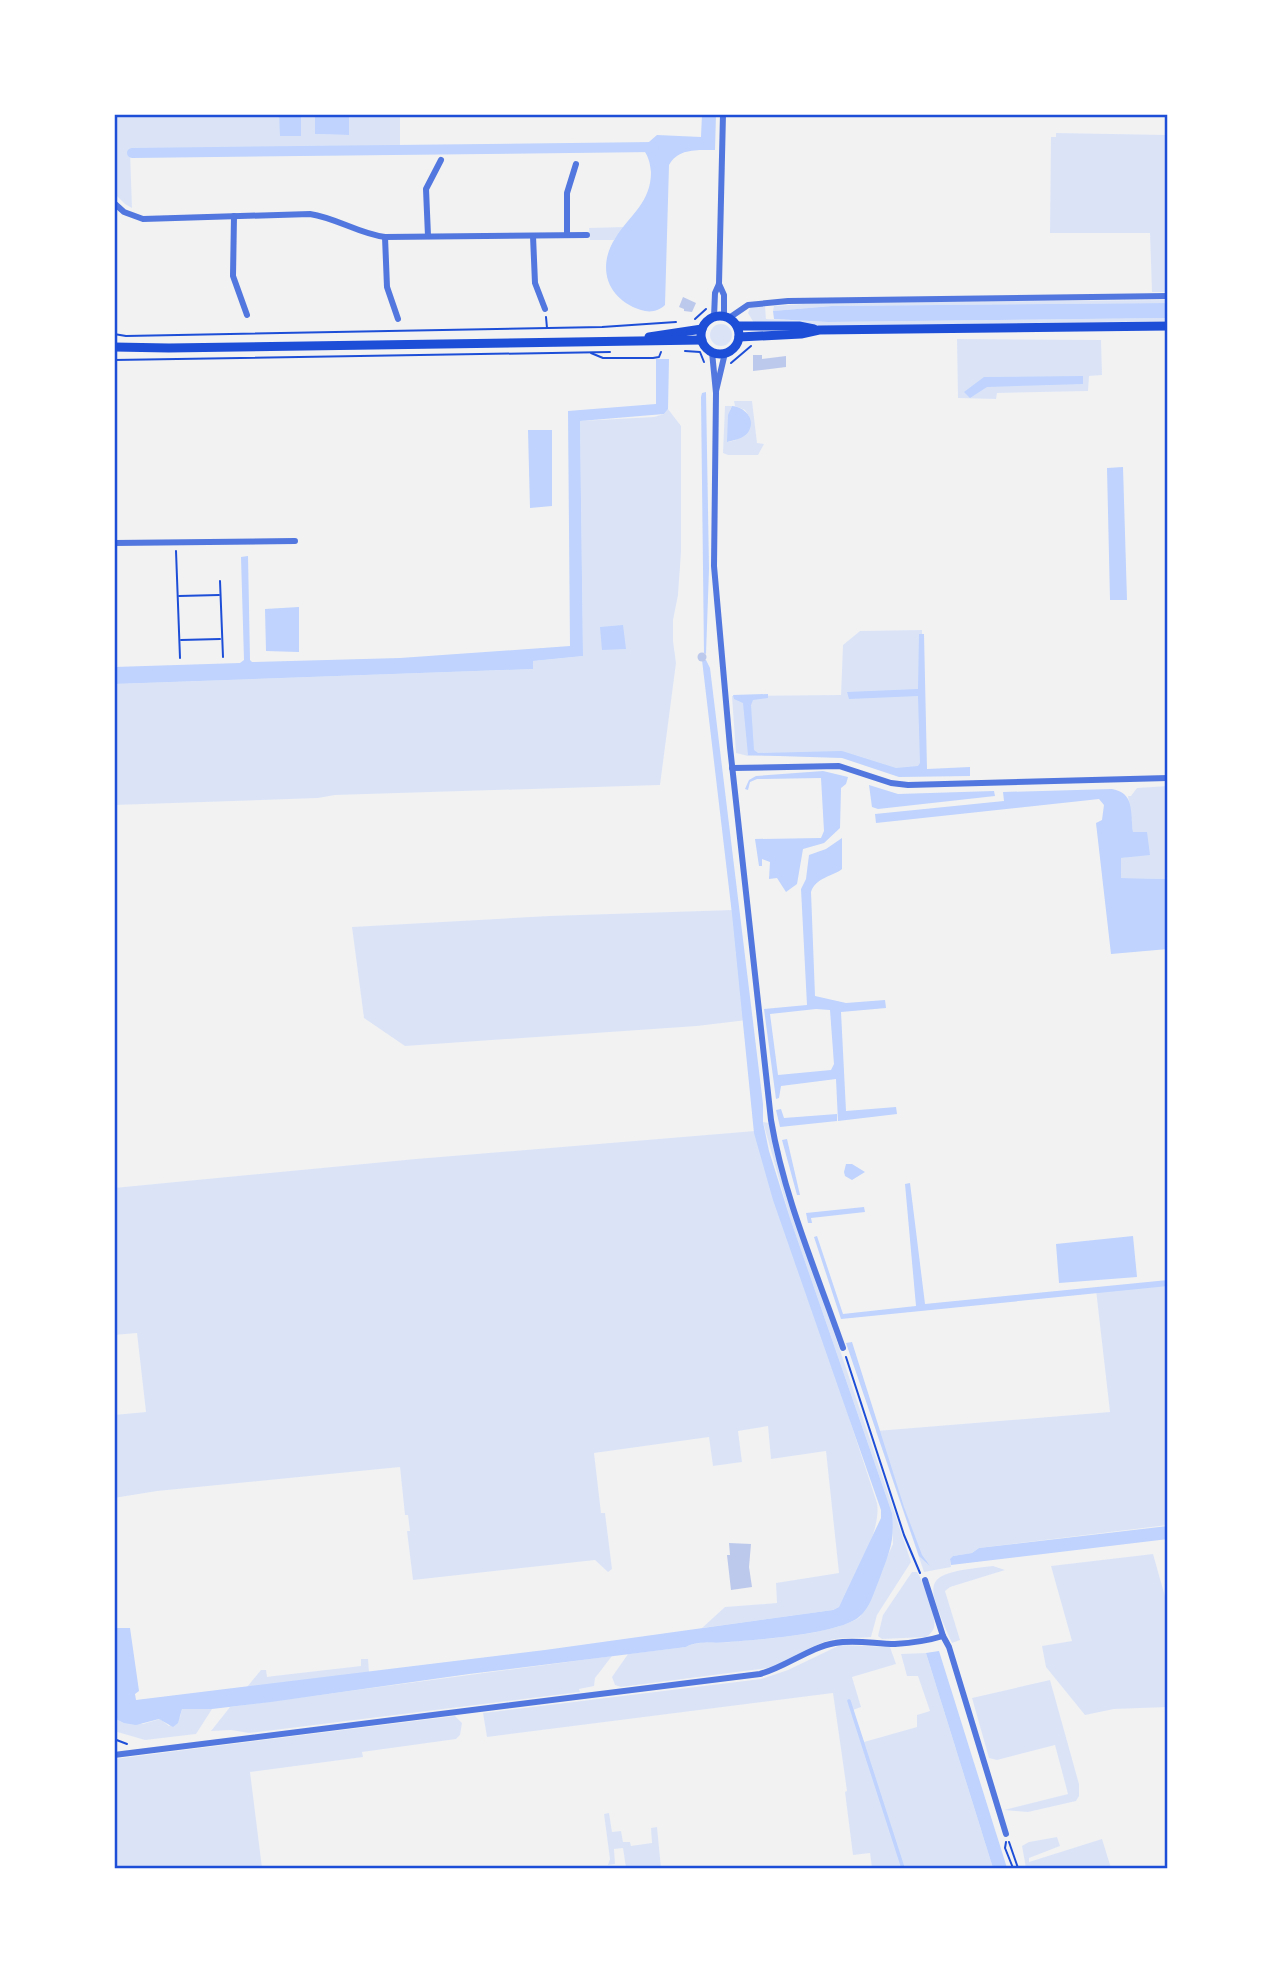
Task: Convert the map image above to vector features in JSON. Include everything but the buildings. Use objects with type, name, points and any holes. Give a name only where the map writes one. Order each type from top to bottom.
[{"type":"main road","points":[[737,326],[739,337],[733,349],[725,353],[712,352],[702,340],[702,329],[706,322],[722,317],[737,326],[799,326],[820,330]]},
{"type":"main road","points":[[739,337],[801,334],[820,330],[1168,326]]},
{"type":"main road","points":[[614,347],[702,329]]},
{"type":"main road","points":[[114,346],[614,347],[702,340]]},
{"type":"street","points":[[723,114],[719,284],[724,295],[722,317],[748,305],[788,301],[1168,296]]},
{"type":"street","points":[[428,236],[426,189],[441,160]]},
{"type":"street","points":[[567,235],[567,193],[576,164]]},
{"type":"street","points":[[114,203],[124,212],[143,219],[318,215],[372,236],[385,237],[587,235]]},
{"type":"street","points":[[234,216],[233,276],[247,315]]},
{"type":"street","points":[[533,236],[536,283],[545,309]]},
{"type":"street","points":[[385,237],[387,287],[398,319]]},
{"type":"street","points":[[712,352],[716,393],[714,566],[757,1009],[777,1154],[843,1348]]},
{"type":"street","points":[[716,393],[725,353]]},
{"type":"street","points":[[114,543],[295,541]]},
{"type":"street","points":[[732,768],[839,766],[891,783],[908,785],[1168,778]]},
{"type":"street","points":[[925,1580],[949,1647],[1006,1834]]},
{"type":"street","points":[[115,1752],[760,1674],[834,1643],[856,1641],[895,1644],[943,1636]]},
{"type":"path","points":[[694,320],[700,317],[710,303]]},
{"type":"path","points":[[545,309],[547,328]]},
{"type":"path","points":[[114,334],[126,336],[547,328],[675,322]]},
{"type":"path","points":[[114,360],[589,352],[614,347]]},
{"type":"path","points":[[589,352],[603,358],[653,358],[659,357],[662,351]]},
{"type":"path","points":[[680,351],[702,353],[704,366]]},
{"type":"path","points":[[176,542],[180,659]]},
{"type":"path","points":[[220,581],[223,657]]},
{"type":"path","points":[[178,596],[220,595]]},
{"type":"path","points":[[180,640],[222,639]]},
{"type":"path","points":[[843,1348],[904,1535],[915,1566],[925,1580]]},
{"type":"path","points":[[1006,1834],[1005,1848],[1013,1868]]},
{"type":"path","points":[[1006,1834],[1018,1868]]},
{"type":"shaded area","points":[[114,114],[279,114],[281,136],[301,136],[301,114],[315,114],[315,134],[349,135],[349,114],[400,114],[400,147],[130,151],[132,208],[114,193]]},
{"type":"shaded area","points":[[1056,133],[1168,135],[1168,292],[1152,292],[1150,233],[1050,233],[1051,137],[1056,137]]},
{"type":"shaded area","points":[[624,227],[614,240],[590,240],[589,228]]},
{"type":"shaded area","points":[[1168,300],[1168,303],[832,306],[773,311],[774,306],[818,303]]},
{"type":"shaded area","points":[[765,306],[766,319],[828,322],[1168,318],[1168,321],[823,326],[754,323],[748,313],[750,308]]},
{"type":"shaded area","points":[[721,324],[729,327],[732,335],[729,343],[721,346],[713,343],[710,335],[713,327]]},
{"type":"shaded area","points":[[957,339],[1101,340],[1102,375],[1089,376],[1088,391],[997,393],[996,399],[958,398]]},
{"type":"shaded area","points":[[734,401],[752,401],[757,443],[764,444],[758,455],[723,453],[725,406],[732,406],[728,442],[736,440],[749,416],[745,410],[735,406]]},
{"type":"shaded area","points":[[668,409],[681,426],[681,552],[673,620],[676,663],[660,785],[114,805],[114,684],[533,669],[533,661],[583,656],[580,421],[654,417],[664,414]]},
{"type":"shaded area","points":[[922,630],[924,771],[896,774],[841,755],[748,756],[736,753],[732,696],[841,695],[843,645],[860,631]]},
{"type":"shaded area","points":[[1168,786],[1168,879],[1121,878],[1121,858],[1150,854],[1133,833],[1128,796],[1137,788]]},
{"type":"shaded area","points":[[733,910],[747,1020],[697,1026],[405,1046],[364,1018],[352,927],[549,916]]},
{"type":"shaded area","points":[[763,1122],[769,1123],[784,1183],[911,1562],[877,1615],[871,1637],[827,1641],[767,1668],[621,1687],[615,1685],[612,1677],[628,1654],[702,1643],[724,1643],[816,1632],[860,1617],[893,1544],[892,1513],[790,1218]]},
{"type":"shaded area","points":[[755,1131],[877,1503],[871,1541],[839,1607],[702,1628],[725,1607],[777,1603],[776,1583],[839,1573],[826,1451],[771,1459],[768,1426],[738,1431],[742,1462],[713,1466],[709,1437],[594,1453],[601,1513],[605,1513],[612,1569],[608,1572],[595,1560],[413,1580],[407,1531],[410,1531],[408,1515],[405,1515],[400,1467],[157,1491],[114,1498],[114,1415],[146,1412],[137,1333],[114,1335],[114,1188],[416,1159]]},
{"type":"shaded area","points":[[1168,1282],[1168,1525],[979,1548],[972,1553],[953,1556],[950,1560],[951,1567],[924,1572],[876,1431],[1110,1412],[1096,1290]]},
{"type":"shaded area","points":[[1153,1554],[1168,1607],[1168,1707],[1114,1709],[1085,1715],[1046,1667],[1042,1646],[1072,1641],[1051,1566]]},
{"type":"shaded area","points":[[993,1566],[1005,1570],[950,1587],[945,1591],[960,1640],[952,1643],[937,1605],[935,1584],[940,1577],[952,1572]]},
{"type":"shaded area","points":[[912,1572],[917,1572],[926,1591],[934,1628],[926,1637],[882,1639],[878,1636],[883,1615]]},
{"type":"shaded area","points":[[840,1645],[890,1647],[896,1664],[852,1677],[861,1707],[853,1710],[864,1742],[917,1727],[917,1715],[930,1711],[918,1676],[907,1676],[901,1654],[926,1653],[993,1868],[872,1868],[870,1853],[853,1855],[833,1693],[487,1737],[483,1713],[761,1679],[788,1670]]},
{"type":"shaded area","points":[[612,1656],[595,1678],[594,1686],[579,1689],[580,1692],[249,1733],[211,1731],[230,1707]]},
{"type":"shaded area","points":[[361,1659],[368,1659],[369,1672],[247,1687],[261,1670],[266,1670],[267,1677],[361,1666]]},
{"type":"shaded area","points":[[1050,1680],[1079,1784],[1079,1796],[1076,1801],[1028,1812],[1004,1810],[1068,1794],[1055,1745],[997,1760],[989,1758],[972,1698]]},
{"type":"shaded area","points":[[182,1709],[212,1709],[196,1734],[145,1740],[114,1731],[114,1718],[143,1724],[160,1719],[169,1726],[180,1717]]},
{"type":"shaded area","points":[[455,1716],[462,1723],[460,1735],[456,1739],[362,1752],[363,1757],[250,1772],[262,1868],[114,1868],[114,1759]]},
{"type":"shaded area","points":[[609,1813],[612,1832],[621,1831],[623,1842],[630,1842],[631,1846],[652,1843],[651,1828],[657,1827],[661,1868],[626,1868],[623,1848],[614,1849],[615,1864],[608,1865],[610,1859],[604,1814]]},
{"type":"shaded area","points":[[1057,1837],[1060,1846],[1029,1858],[1029,1862],[1102,1839],[1111,1868],[1026,1868],[1022,1846],[1029,1842]]},
{"type":"water","points":[[279,114],[301,114],[301,136],[280,136]]},
{"type":"water","points":[[315,114],[349,114],[349,135],[315,134]]},
{"type":"water","points":[[702,114],[716,114],[715,150],[683,153],[669,165],[665,305],[654,311],[641,310],[620,298],[608,281],[606,270],[610,248],[648,192],[651,168],[642,148],[657,135],[701,137]]},
{"type":"water","points":[[1168,303],[1168,318],[828,322],[774,319],[773,311],[832,306]]},
{"type":"water","points":[[656,359],[669,359],[668,409],[664,414],[580,421],[583,656],[533,661],[533,669],[114,684],[114,667],[240,663],[244,660],[241,557],[248,556],[252,662],[400,658],[570,646],[568,411],[656,404]]},
{"type":"water","points":[[1083,376],[1083,384],[987,387],[970,398],[964,392],[984,377]]},
{"type":"water","points":[[706,392],[709,569],[706,654],[701,397],[702,393]]},
{"type":"water","points":[[732,406],[741,408],[748,414],[751,426],[744,436],[727,442],[728,415]]},
{"type":"water","points":[[528,430],[552,430],[552,506],[530,508]]},
{"type":"water","points":[[1123,467],[1127,600],[1110,600],[1107,468]]},
{"type":"water","points":[[299,607],[299,652],[266,651],[265,609]]},
{"type":"water","points":[[623,625],[626,649],[602,650],[600,627]]},
{"type":"water","points":[[919,634],[924,634],[927,769],[970,767],[970,776],[899,777],[842,758],[748,755],[743,703],[734,699],[733,695],[768,694],[768,698],[753,700],[751,705],[754,750],[758,753],[842,751],[896,768],[918,766],[918,696],[849,699],[847,692],[918,689]]},
{"type":"water","points":[[702,660],[706,660],[710,668],[763,1122],[769,1151],[892,1513],[893,1532],[890,1547],[869,1605],[859,1617],[849,1623],[796,1635],[701,1643],[271,1702],[212,1709],[182,1709],[178,1723],[173,1727],[159,1719],[136,1725],[114,1718],[114,1628],[130,1628],[139,1691],[135,1694],[136,1700],[545,1650],[833,1610],[839,1607],[881,1518],[881,1510],[773,1200],[754,1133]]},
{"type":"water","points":[[823,771],[848,777],[841,788],[840,828],[824,843],[803,849],[797,884],[786,892],[777,878],[769,879],[770,862],[762,859],[762,866],[759,866],[755,839],[821,838],[824,831],[821,778],[757,779],[750,782],[748,790],[745,789],[749,780],[756,776]]},
{"type":"water","points":[[869,785],[898,794],[994,791],[995,796],[878,809],[872,807]]},
{"type":"water","points":[[1112,789],[1128,799],[1133,832],[1147,832],[1150,855],[1121,858],[1121,878],[1168,879],[1168,949],[1111,954],[1096,823],[1102,820],[1104,805],[1099,799],[876,823],[875,814],[1004,801],[1003,792]]},
{"type":"water","points":[[842,838],[842,869],[820,880],[811,892],[815,996],[846,1003],[885,1000],[886,1008],[841,1012],[846,1111],[896,1107],[897,1114],[838,1121],[836,1079],[781,1086],[779,1098],[776,1099],[764,1009],[807,1005],[801,889],[806,879],[809,855],[826,849]],"holes":[[[830,1010],[834,1064],[831,1070],[778,1075],[770,1014]]]},
{"type":"water","points":[[781,1109],[784,1118],[837,1114],[837,1121],[780,1127],[776,1110]]},
{"type":"water","points":[[787,1139],[800,1195],[797,1195],[782,1140]]},
{"type":"water","points":[[846,1164],[852,1164],[865,1172],[852,1180],[845,1176]]},
{"type":"water","points":[[910,1183],[925,1304],[1168,1280],[1168,1286],[841,1319],[814,1237],[817,1236],[843,1314],[916,1306],[905,1184]]},
{"type":"water","points":[[864,1207],[865,1212],[811,1218],[812,1223],[808,1223],[806,1213]]},
{"type":"water","points":[[1133,1236],[1137,1277],[1059,1283],[1056,1244]]},
{"type":"water","points":[[852,1342],[904,1507],[922,1555],[930,1566],[919,1556],[846,1343]]},
{"type":"water","points":[[1168,1526],[1168,1539],[951,1565],[950,1559],[953,1556],[972,1553],[979,1548]]},
{"type":"water","points":[[939,1651],[1007,1868],[993,1868],[926,1653]]},
{"type":"waterway","points":[[132,153],[654,147]]},
{"type":"waterway","points":[[849,1701],[903,1868]]}]
